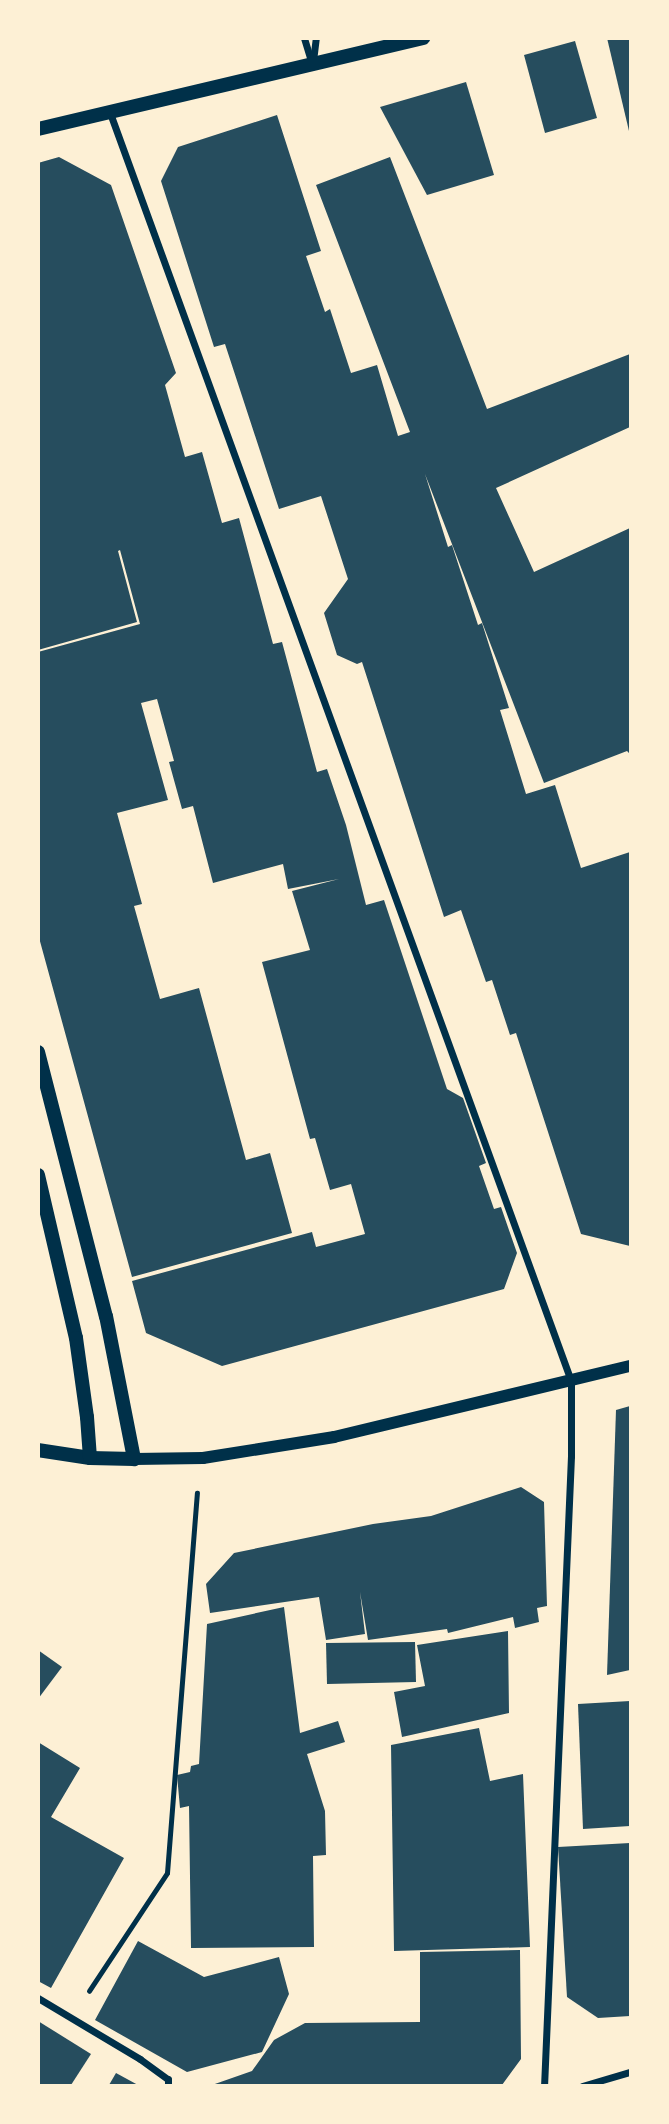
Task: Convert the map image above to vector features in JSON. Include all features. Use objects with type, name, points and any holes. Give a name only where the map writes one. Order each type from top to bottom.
[{"type":"main road","points":[[38,129],[423,38]]},
{"type":"main road","points":[[38,1052],[106,1316],[134,1460],[90,1458],[38,1450]]},
{"type":"main road","points":[[38,1175],[76,1338],[88,1417],[90,1458]]},
{"type":"street","points":[[304,38],[313,65]]},
{"type":"street","points":[[313,65],[316,38]]},
{"type":"street","points":[[110,113],[571,1381],[570,1470],[544,2085]]},
{"type":"street","points":[[134,1460],[203,1458],[334,1437],[631,1366]]},
{"type":"street","points":[[38,1998],[140,2059],[168,2079],[168,2085]]},
{"type":"street","points":[[582,2085],[631,2072]]},
{"type":"path","points":[[71,2018],[167,1873],[194,1511],[203,1458]]},
{"type":"building","points":[[607,38],[630,38],[630,131],[629,131]]},
{"type":"building","points":[[575,41],[597,118],[545,133],[524,55]]},
{"type":"building","points":[[466,82],[494,175],[427,195],[380,107]]},
{"type":"building","points":[[277,115],[321,251],[306,256],[325,312],[330,309],[351,373],[377,365],[398,436],[410,432],[316,185],[390,157],[487,409],[630,354],[630,427],[496,488],[534,572],[630,528],[630,754],[627,751],[544,783],[425,474],[448,547],[452,545],[478,625],[482,623],[509,708],[500,710],[526,794],[555,785],[581,868],[630,852],[630,1246],[581,1234],[516,1033],[510,1035],[492,980],[486,982],[461,910],[444,917],[362,662],[357,664],[337,655],[324,613],[348,579],[321,496],[279,509],[225,344],[214,347],[161,181],[178,147]]},
{"type":"building","points":[[59,157],[111,185],[176,373],[165,385],[185,457],[202,452],[222,523],[239,518],[273,644],[282,642],[317,772],[327,769],[346,825],[366,905],[384,900],[447,1089],[463,1098],[486,1163],[479,1166],[494,1209],[501,1207],[517,1253],[504,1289],[222,1366],[146,1333],[132,1281],[312,1232],[316,1247],[365,1234],[351,1184],[330,1190],[315,1138],[310,1139],[262,962],[310,950],[292,891],[339,879],[288,889],[283,864],[213,883],[193,806],[182,809],[169,762],[174,761],[157,699],[141,703],[168,800],[117,813],[142,904],[134,906],[160,999],[199,988],[246,1160],[270,1153],[292,1233],[132,1277],[38,934],[38,652],[140,624],[120,550],[118,551],[137,622],[38,650],[38,163]]},
{"type":"building","points":[[630,1406],[630,1670],[607,1675],[616,1410]]},
{"type":"building","points":[[521,1487],[544,1502],[547,1606],[537,1608],[539,1622],[515,1628],[513,1617],[448,1633],[447,1629],[368,1640],[360,1592],[365,1634],[326,1640],[319,1597],[210,1613],[206,1584],[234,1553],[373,1524],[431,1516]]},
{"type":"building","points":[[284,1607],[300,1733],[338,1721],[345,1742],[307,1754],[325,1811],[326,1855],[313,1856],[314,1947],[191,1948],[189,1806],[180,1808],[177,1775],[190,1772],[191,1766],[199,1764],[207,1624]]},
{"type":"building","points":[[508,1631],[509,1713],[402,1737],[394,1692],[425,1686],[417,1645]]},
{"type":"building","points":[[415,1642],[416,1682],[327,1684],[326,1643]]},
{"type":"building","points":[[38,1650],[62,1667],[38,1699]]},
{"type":"building","points":[[630,1701],[630,1826],[583,1829],[578,1704]]},
{"type":"building","points":[[479,1728],[490,1781],[523,1774],[530,1947],[394,1951],[391,1745]]},
{"type":"building","points":[[38,1742],[80,1768],[51,1817],[124,1858],[51,1988],[38,1981]]},
{"type":"building","points":[[630,1843],[630,2016],[598,2018],[567,1997],[558,1847]]},
{"type":"building","points":[[138,1941],[204,1977],[279,1957],[289,1994],[262,2052],[187,2072],[95,2020]]},
{"type":"building","points":[[520,1950],[521,2059],[502,2085],[212,2085],[252,2071],[274,2040],[305,2023],[420,2022],[420,1952]]},
{"type":"building","points":[[38,2021],[91,2054],[71,2085],[38,2085]]},
{"type":"building","points":[[116,2073],[138,2085],[109,2085]]}]
